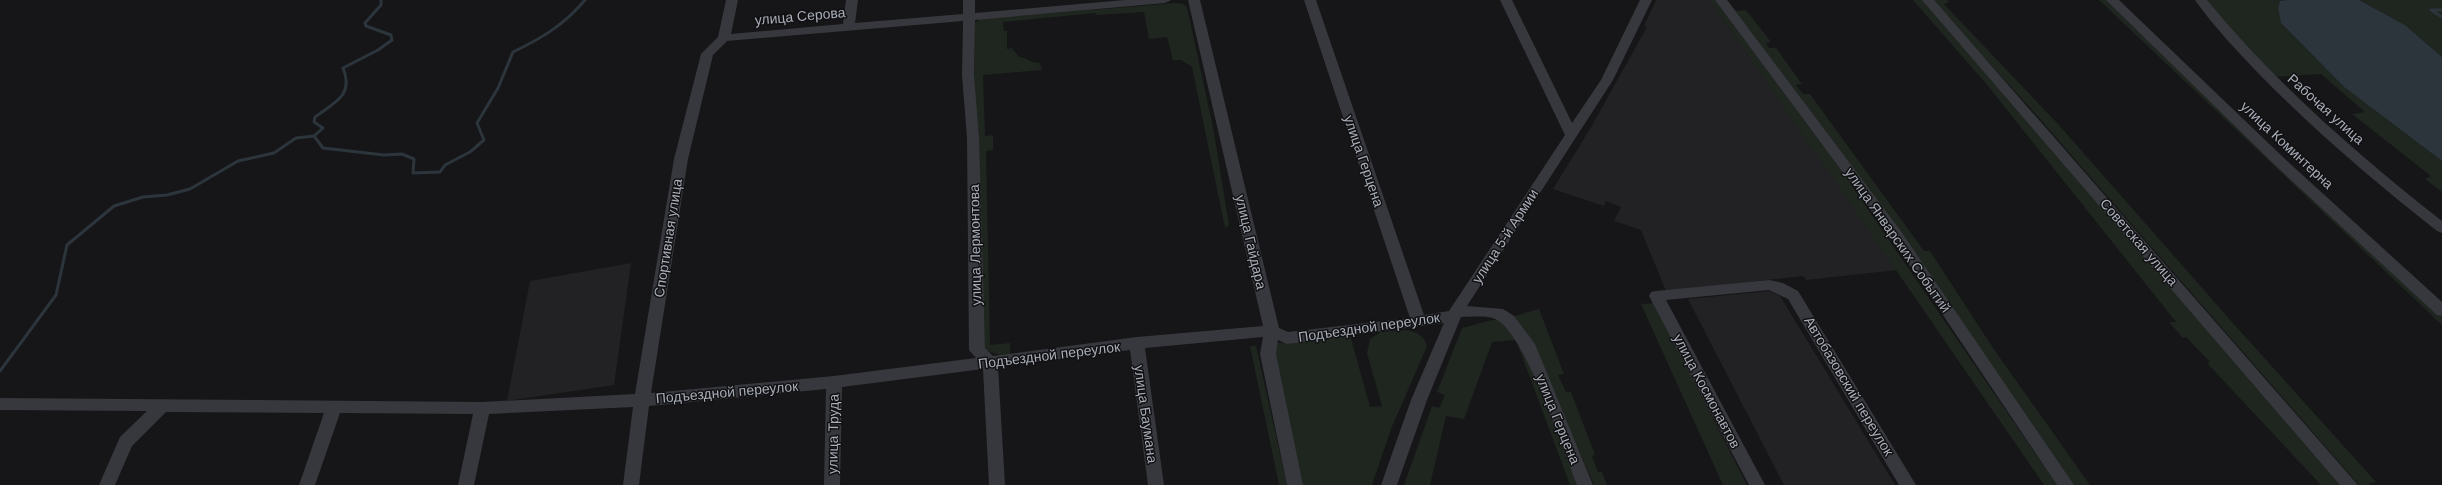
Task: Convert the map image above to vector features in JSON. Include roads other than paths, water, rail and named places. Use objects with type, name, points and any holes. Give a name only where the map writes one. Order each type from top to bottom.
[{"type":"street","points":[[724,38],[732,0]]},
{"type":"street","points":[[849,27],[852,0]]},
{"type":"street","name":"улица Лермонтова","points":[[969,0],[968,75],[973,138],[977,350],[990,362]]},
{"type":"street","name":"улица Серова","points":[[724,38],[969,18],[1089,3],[1165,0]]},
{"type":"street","name":"улица Гайдара","points":[[1194,0],[1272,331],[1268,354],[1295,485]]},
{"type":"street","name":"улица Герцена","points":[[1310,0],[1419,322]]},
{"type":"street","points":[[1506,0],[1572,136]]},
{"type":"street","name":"улица 5-й Армии","points":[[1389,485],[1419,400],[1455,313],[1510,227],[1572,136],[1607,80],[1646,0]]},
{"type":"street","name":"улица Январских Событий","points":[[1721,0],[1895,233],[2066,485]]},
{"type":"street","name":"Советская улица","points":[[1928,0],[2350,485]]},
{"type":"street","name":"улица Коминтерна","points":[[2112,0],[2280,162],[2442,311]]},
{"type":"street","name":"Рабочая улица","points":[[2201,0],[2269,77],[2391,188],[2442,228]]},
{"type":"street","name":"Спортивная улица","points":[[631,485],[642,400],[681,159],[707,54],[724,38]]},
{"type":"street","name":"улица Космонавтов","points":[[1757,485],[1656,296],[1769,285],[1786,291]]},
{"type":"street","name":"Автобазовский переулок","points":[[1786,291],[1799,302],[1908,485]]},
{"type":"street","name":"Подъездной переулок","points":[[0,404],[482,408],[642,400],[834,382],[1137,343],[1272,331],[1287,338],[1419,322],[1455,313]]},
{"type":"street","name":"улица Герцена","points":[[1455,313],[1498,313],[1509,320],[1530,348],[1585,485]]},
{"type":"street","name":"улица Баумана","points":[[1137,343],[1156,485]]},
{"type":"street","points":[[990,362],[998,485]]},
{"type":"street","name":"улица Труда","points":[[832,485],[834,382]]},
{"type":"street","points":[[107,485],[126,442],[162,406]]},
{"type":"street","points":[[307,485],[334,407]]},
{"type":"street","points":[[466,485],[482,408]]},
{"type":"waterway","points":[[314,136],[323,128],[314,122],[315,117],[336,102],[344,92],[346,78],[343,68],[378,50],[392,40],[391,35],[366,26],[365,23],[381,5],[381,0]]},
{"type":"waterway","points":[[314,136],[323,148],[384,155],[402,154],[414,159],[413,173],[440,172],[445,165],[470,152],[484,140],[477,123],[498,88],[513,52],[561,24],[585,0]]},
{"type":"waterway","points":[[2442,10],[2431,10],[2442,17]]},
{"type":"waterway","points":[[0,371],[56,295],[67,245],[114,206],[143,197],[167,195],[190,189],[238,161],[274,153],[296,138],[314,136]]}]
